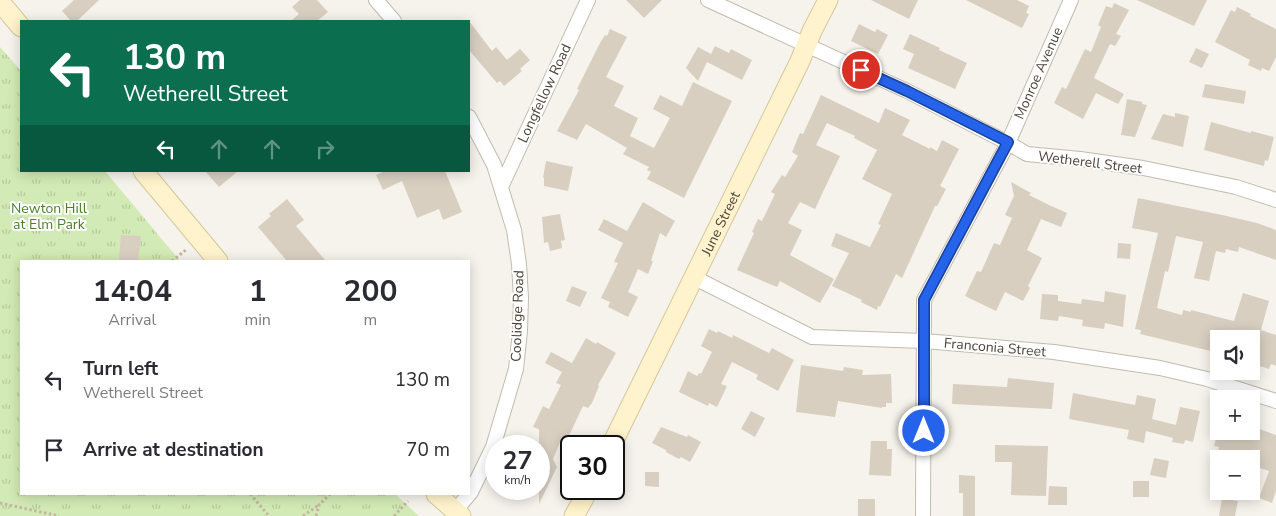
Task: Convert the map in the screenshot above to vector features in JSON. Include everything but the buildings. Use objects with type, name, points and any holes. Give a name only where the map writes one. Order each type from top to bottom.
[{"type":"street","points":[[376,0],[393,20]]},
{"type":"street","name":"Longfellow Road","points":[[501,186],[588,0]]},
{"type":"street","name":"Wetherell Street","points":[[708,0],[907,91],[1008,142],[1027,154],[1143,168],[1236,187],[1276,200]]},
{"type":"street","name":"June Street","points":[[616,435],[800,61],[828,0]]},
{"type":"street","name":"Monroe Avenue","points":[[923,516],[924,300],[1008,142],[1072,0]]},
{"type":"street","points":[[0,2],[20,26]]},
{"type":"street","name":"Coolidge Road","points":[[470,119],[494,164],[514,230],[519,264],[520,323],[516,368],[492,449],[470,494]]},
{"type":"street","points":[[144,172],[217,260]]},
{"type":"street","name":"Franconia Street","points":[[693,277],[812,337],[924,341],[1054,352],[1160,368],[1207,379],[1276,401]]},
{"type":"street","points":[[437,495],[458,513]]},
{"type":"street","name":"Coolidge Road","points":[[458,513],[469,495]]},
{"type":"street","points":[[574,516],[583,500]]},
{"type":"path","points":[[251,495],[269,516]]},
{"type":"path","points":[[316,516],[319,505],[329,495]]},
{"type":"path","points":[[394,516],[408,501]]},
{"type":"path","points":[[303,516],[322,502]]},
{"type":"path","points":[[0,503],[60,516]]},
{"type":"green space","name":"Newton Hill at Elm Park","points":[[0,47],[20,70],[20,172],[106,172],[179,260],[20,260],[20,495],[396,495],[419,516],[0,516]]},
{"type":"route","points":[[861,70],[1008,142],[924,300],[924,431]]}]
